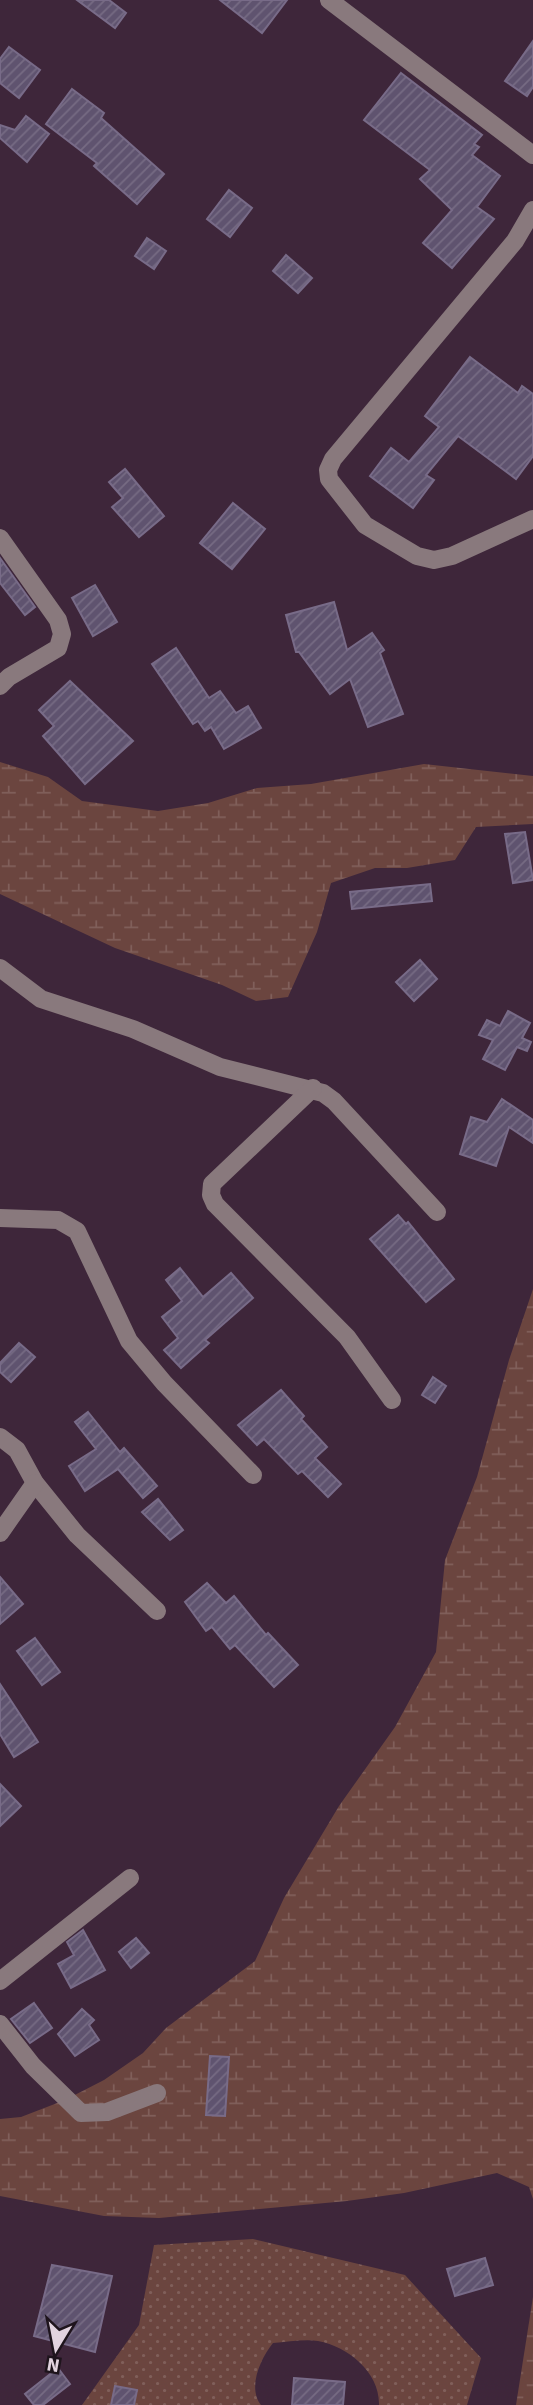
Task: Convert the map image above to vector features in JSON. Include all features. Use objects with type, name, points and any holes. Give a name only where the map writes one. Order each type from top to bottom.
[{"type":"street","points":[[329,0],[533,155]]},
{"type":"street","points":[[533,210],[515,242],[333,459],[328,470],[329,479],[365,524],[416,556],[434,560],[452,556],[533,519]]},
{"type":"street","points":[[0,538],[58,621],[62,634],[58,648],[9,677],[0,686]]},
{"type":"street","points":[[0,968],[41,999],[133,1029],[220,1067],[313,1088],[334,1101],[437,1212]]},
{"type":"street","points":[[313,1088],[212,1184],[211,1195],[215,1204],[347,1337],[392,1400]]},
{"type":"street","points":[[0,1218],[58,1220],[77,1231],[128,1341],[163,1383],[253,1475]]},
{"type":"street","points":[[0,1437],[17,1450],[35,1483],[77,1535],[157,1611]]},
{"type":"street","points":[[0,1533],[35,1483]]},
{"type":"street","points":[[0,1981],[130,1878]]},
{"type":"street","points":[[0,2024],[33,2066],[81,2113],[107,2112],[158,2093]]},
{"type":"green space","points":[[0,762],[48,777],[82,801],[158,811],[208,803],[257,788],[311,784],[424,764],[533,776],[533,824],[476,827],[455,860],[407,868],[375,868],[331,883],[317,932],[288,997],[256,1001],[222,985],[115,948],[0,894]]},
{"type":"green space","points":[[533,1289],[533,2199],[529,2187],[497,2173],[404,2193],[347,2201],[159,2218],[104,2216],[0,2196],[0,2119],[21,2117],[65,2100],[104,2080],[143,2053],[166,2028],[255,1961],[284,1898],[339,1806],[395,1727],[436,1652],[445,1560],[477,1477],[509,1360]]},
{"type":"green space","points":[[253,2239],[405,2275],[481,2358],[467,2405],[379,2405],[374,2382],[360,2363],[330,2344],[307,2340],[273,2343],[268,2349],[255,2381],[257,2398],[261,2405],[82,2405],[139,2325],[154,2245]]},
{"type":"green space","points":[[533,2297],[533,2405],[516,2405]]},
{"type":"building","points":[[77,0],[109,0],[126,13],[115,28]]},
{"type":"building","points":[[220,0],[287,0],[262,33]]},
{"type":"building","points":[[533,41],[533,87],[527,96],[505,81]]},
{"type":"building","points":[[9,47],[40,70],[19,98],[0,83],[0,59]]},
{"type":"building","points":[[401,73],[482,135],[474,144],[479,147],[472,155],[500,176],[477,207],[494,219],[452,268],[423,243],[452,210],[420,179],[430,170],[364,120]]},
{"type":"building","points":[[72,89],[104,113],[101,118],[164,174],[137,204],[94,166],[97,163],[46,124]]},
{"type":"building","points":[[26,116],[49,134],[27,162],[0,138],[0,125],[15,130]]},
{"type":"building","points":[[229,190],[252,208],[230,237],[207,219]]},
{"type":"building","points":[[147,238],[166,251],[154,269],[135,256]]},
{"type":"building","points":[[286,255],[312,278],[298,293],[273,271]]},
{"type":"building","points":[[470,357],[518,393],[522,386],[533,394],[533,456],[516,479],[458,436],[426,475],[434,480],[413,508],[370,476],[391,448],[409,462],[439,427],[425,416]]},
{"type":"building","points":[[125,469],[164,516],[139,537],[112,507],[123,498],[109,482]]},
{"type":"building","points":[[233,503],[265,529],[232,569],[200,543]]},
{"type":"building","points":[[0,558],[35,607],[25,615],[0,583]]},
{"type":"building","points":[[95,585],[117,622],[93,636],[72,598]]},
{"type":"building","points":[[334,602],[347,650],[372,633],[384,650],[380,653],[403,714],[368,727],[350,679],[330,694],[299,652],[296,652],[286,615]]},
{"type":"building","points":[[176,648],[209,698],[220,691],[236,713],[248,706],[261,728],[224,749],[211,727],[205,731],[198,721],[193,724],[152,664]]},
{"type":"building","points":[[70,681],[133,741],[85,784],[43,736],[54,726],[39,710]]},
{"type":"building","points":[[525,832],[533,880],[513,883],[505,834]]},
{"type":"building","points":[[430,884],[432,901],[352,909],[350,892]]},
{"type":"building","points":[[420,960],[437,979],[414,1001],[396,982]]},
{"type":"building","points":[[508,1011],[530,1023],[522,1038],[531,1042],[527,1051],[517,1047],[505,1070],[483,1059],[493,1040],[479,1035],[487,1020],[500,1026]]},
{"type":"building","points":[[502,1099],[533,1120],[533,1143],[509,1127],[496,1166],[460,1154],[471,1117],[487,1122]]},
{"type":"building","points":[[398,1215],[406,1224],[408,1222],[454,1279],[426,1302],[370,1239]]},
{"type":"building","points":[[180,1268],[203,1297],[231,1273],[253,1298],[205,1340],[209,1343],[181,1368],[164,1350],[178,1338],[162,1317],[182,1301],[166,1280]]},
{"type":"building","points":[[19,1343],[35,1357],[11,1382],[0,1372],[0,1363]]},
{"type":"building","points":[[433,1377],[446,1386],[435,1403],[422,1395]]},
{"type":"building","points":[[281,1390],[304,1416],[301,1419],[327,1447],[315,1458],[341,1484],[328,1497],[302,1471],[298,1474],[264,1439],[257,1445],[238,1425]]},
{"type":"building","points":[[88,1412],[120,1452],[124,1448],[157,1486],[143,1498],[118,1469],[85,1491],[69,1466],[96,1449],[75,1422]]},
{"type":"building","points":[[158,1499],[183,1530],[170,1540],[142,1512]]},
{"type":"building","points":[[0,1577],[23,1604],[0,1624]]},
{"type":"building","points":[[207,1583],[226,1603],[234,1596],[266,1635],[268,1633],[298,1665],[274,1687],[235,1645],[230,1649],[212,1627],[206,1631],[185,1602]]},
{"type":"building","points":[[35,1638],[60,1672],[42,1685],[17,1651]]},
{"type":"building","points":[[0,1684],[38,1742],[14,1757],[0,1734]]},
{"type":"building","points":[[0,1784],[21,1806],[0,1826]]},
{"type":"building","points":[[83,1930],[105,1970],[71,1988],[58,1964],[74,1955],[67,1942]]},
{"type":"building","points":[[136,1938],[149,1953],[131,1968],[119,1952]]},
{"type":"building","points":[[34,2003],[52,2028],[30,2043],[11,2019]]},
{"type":"building","points":[[82,2009],[94,2020],[89,2025],[99,2040],[75,2056],[58,2034]]},
{"type":"building","points":[[210,2056],[229,2057],[225,2116],[206,2115]]},
{"type":"building","points":[[485,2258],[493,2285],[455,2296],[447,2269]]},
{"type":"building","points":[[52,2265],[112,2276],[95,2352],[34,2336]]},
{"type":"building","points":[[58,2368],[70,2384],[43,2405],[34,2405],[25,2394]]},
{"type":"building","points":[[294,2378],[345,2382],[343,2405],[292,2405]]},
{"type":"building","points":[[115,2386],[137,2390],[134,2405],[111,2405]]}]
